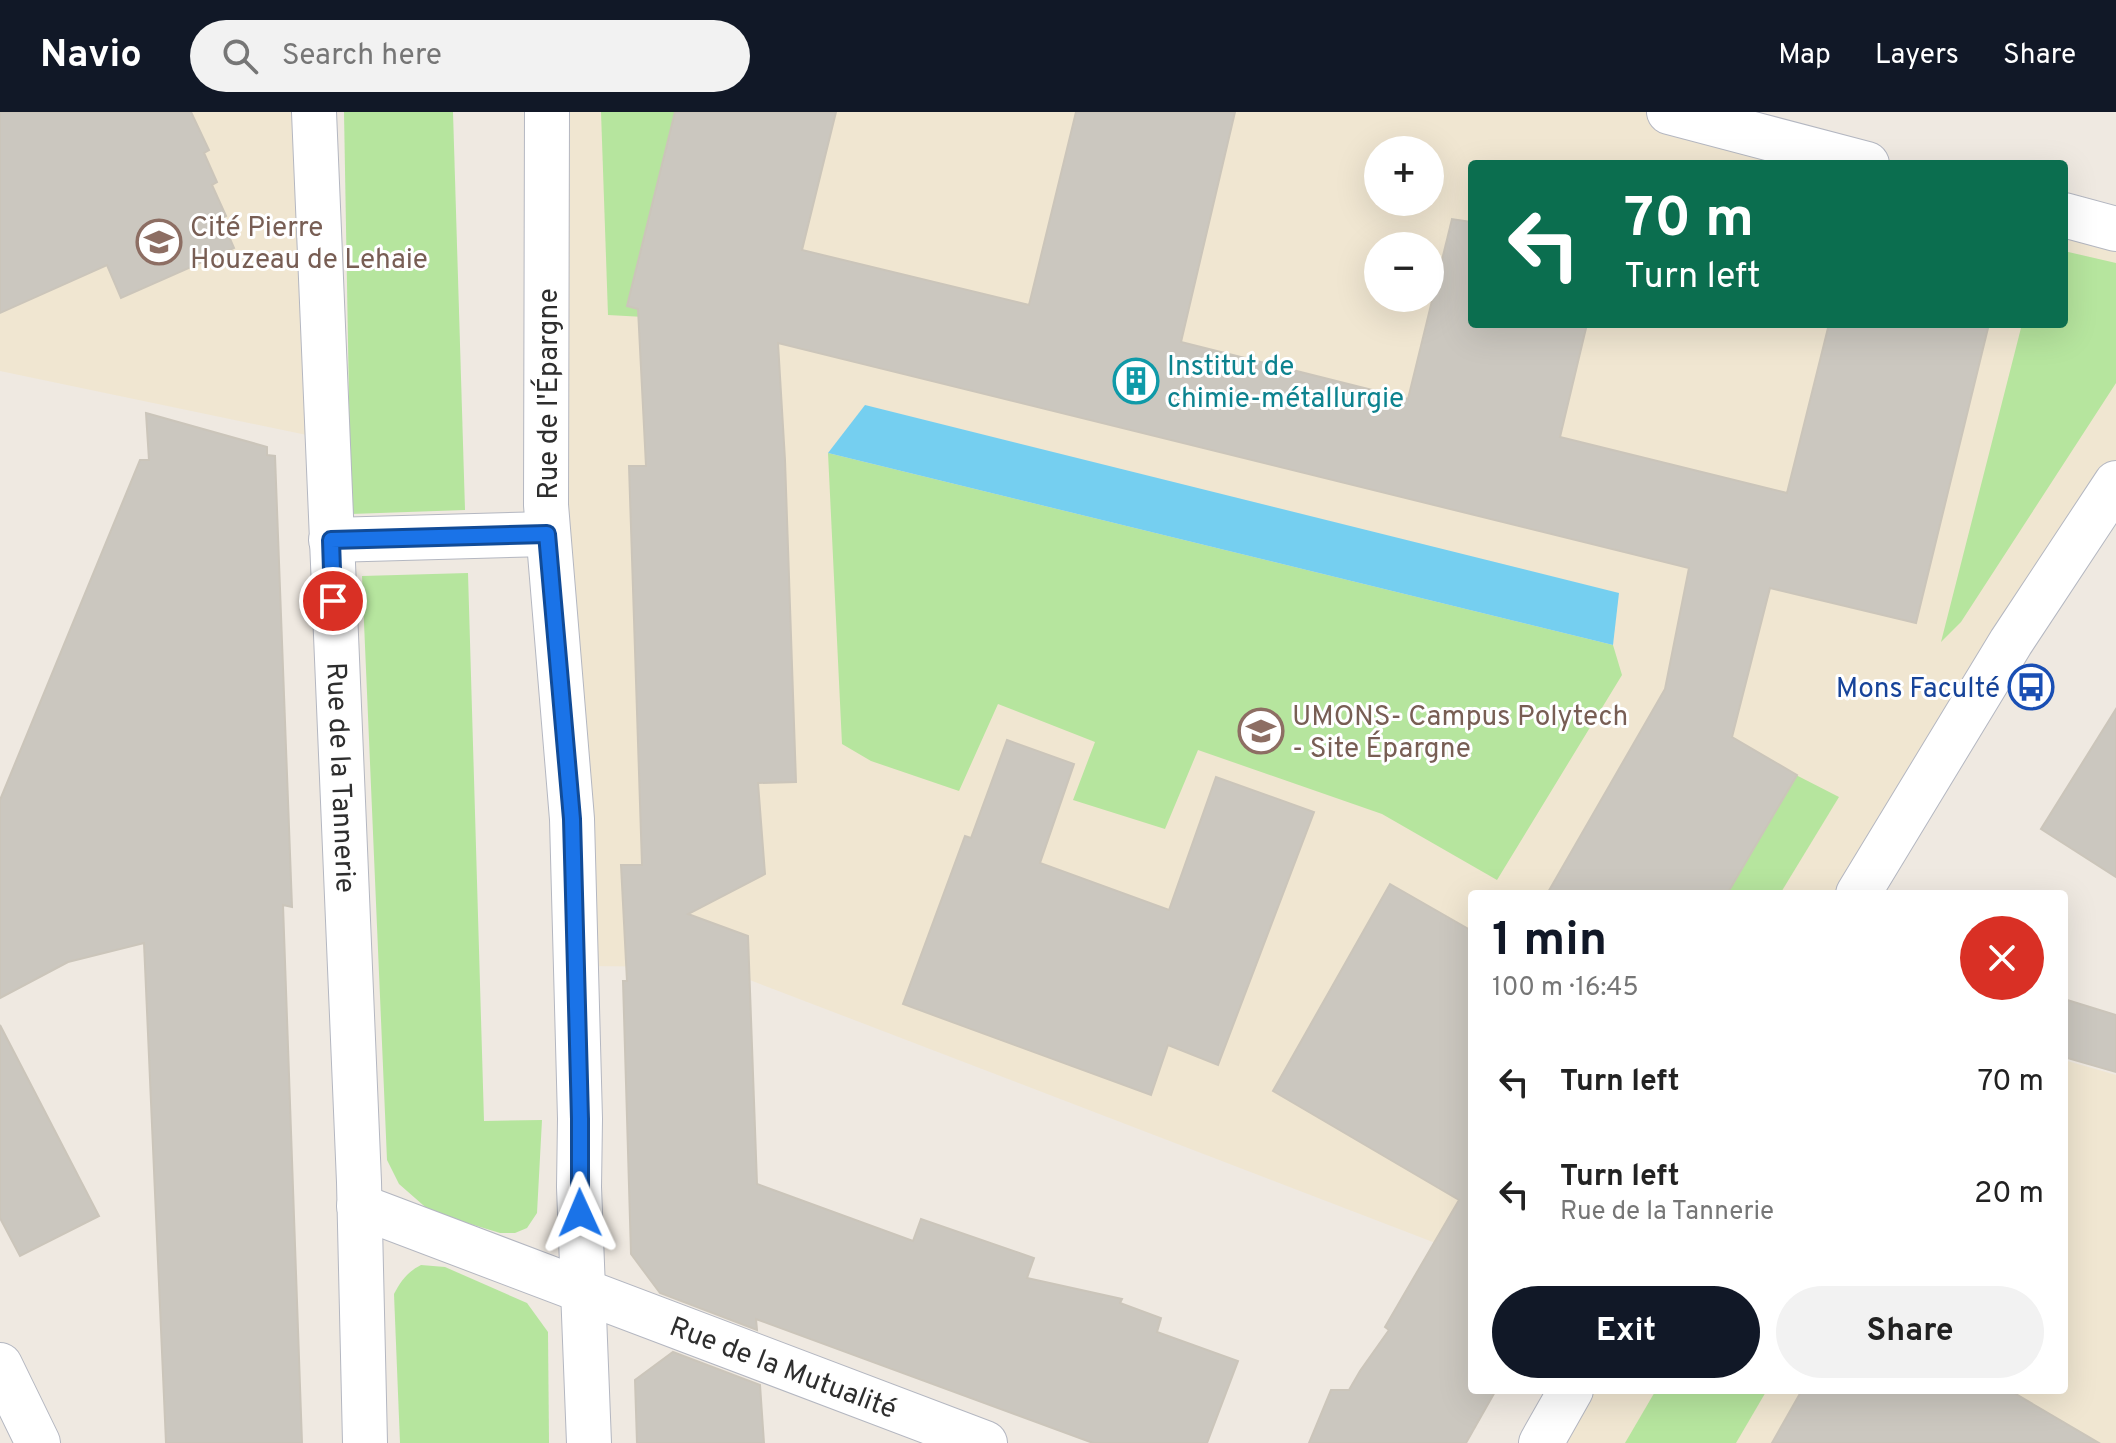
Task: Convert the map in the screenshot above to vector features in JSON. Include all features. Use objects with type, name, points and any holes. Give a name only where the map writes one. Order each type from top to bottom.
[{"type":"street","name":"Rue de la Tannerie","points":[[314,112],[359,1206],[365,1443]]},
{"type":"street","name":"Rue de l'Épargne","points":[[547,112],[547,534],[572,819],[579,1187],[589,1443]]},
{"type":"street","points":[[1669,112],[1852,160]]},
{"type":"street","points":[[2068,216],[2116,229]]},
{"type":"street","points":[[1860,890],[2011,642],[2116,483]]},
{"type":"street","points":[[331,540],[547,534]]},
{"type":"street","name":"Rue de la Mutualité","points":[[359,1206],[985,1443]]},
{"type":"street","points":[[0,1365],[38,1443]]},
{"type":"street","points":[[1541,1443],[1569,1394]]},
{"type":"shaded area","name":"Cité Pierre Houzeau de Lehaie","points":[[0,112],[314,112],[326,439],[0,371]]},
{"type":"shaded area","name":"UMONS- Campus Polytech - Site Épargne","points":[[547,112],[1669,112],[1852,160],[1468,160],[1468,328],[2068,328],[2068,216],[2116,229],[2116,483],[1861,890],[1468,890],[1468,1255],[716,967],[575,966]]},
{"type":"shaded area","points":[[2068,1061],[2116,1075],[2116,1443],[1541,1443],[1569,1394],[2068,1394]]},
{"type":"green space","points":[[344,112],[453,112],[465,510],[351,514]]},
{"type":"green space","points":[[601,112],[696,112],[644,317],[608,315]]},
{"type":"green space","points":[[2068,252],[2116,263],[2116,383],[1961,622],[1941,642],[2021,328],[2068,328]]},
{"type":"green space","points":[[828,453],[1613,645],[1622,675],[1497,880],[1382,814],[1198,750],[1165,829],[1073,800],[1095,742],[998,704],[959,791],[871,761],[842,744]]},
{"type":"green space","points":[[468,573],[484,1121],[542,1120],[537,1213],[527,1228],[515,1233],[500,1233],[431,1212],[399,1184],[387,1160],[362,576]]},
{"type":"green space","points":[[1796,775],[1839,797],[1782,890],[1729,890]]},
{"type":"green space","points":[[421,1265],[445,1267],[527,1303],[548,1332],[549,1443],[400,1443],[394,1294],[405,1277]]},
{"type":"green space","points":[[1654,1394],[1765,1394],[1736,1443],[1625,1443]]},
{"type":"water","points":[[865,405],[1619,593],[1613,645],[828,453]]},
{"type":"building","points":[[0,112],[191,112],[209,150],[204,153],[217,182],[212,185],[226,216],[221,218],[234,248],[121,298],[107,265],[0,313]]},
{"type":"building","points":[[675,112],[836,112],[802,250],[1029,305],[1076,112],[1235,112],[1181,342],[1408,399],[1429,312],[1444,312],[1444,252],[1452,219],[1468,221],[1468,328],[1586,328],[1560,437],[1787,493],[1828,328],[1988,328],[1916,623],[1770,588],[1732,737],[1797,775],[1729,890],[1549,890],[1665,689],[1689,568],[778,343],[796,782],[758,783],[765,874],[688,914],[748,936],[757,1184],[913,1241],[921,1219],[1034,1258],[1027,1278],[1122,1299],[1120,1303],[1161,1318],[1157,1332],[1238,1361],[1207,1443],[1093,1443],[756,1319],[757,1330],[660,1293],[631,1254],[623,981],[627,981],[621,865],[642,865],[629,466],[646,466],[638,309],[627,306]]},
{"type":"building","points":[[146,413],[267,447],[267,455],[275,456],[292,907],[283,905],[302,1443],[166,1443],[144,943],[68,962],[0,998],[0,800],[140,460],[149,460]]},
{"type":"building","points":[[2116,709],[2116,877],[2041,829]]},
{"type":"building","points":[[1007,740],[1074,764],[1040,863],[1169,910],[1216,777],[1314,812],[1218,1065],[1168,1045],[1151,1095],[903,1004],[965,836],[971,838]]},
{"type":"building","points":[[1390,884],[1468,929],[1468,1394],[1494,1394],[1466,1443],[1309,1443],[1331,1390],[1349,1390],[1389,1330],[1385,1327],[1459,1200],[1273,1091]]},
{"type":"building","points":[[2068,1000],[2116,1015],[2116,1072],[2068,1058]]},
{"type":"building","points":[[0,1025],[99,1216],[20,1256],[0,1218]]},
{"type":"building","points":[[673,1352],[760,1385],[764,1443],[637,1443],[635,1380]]},
{"type":"building","points":[[1800,1394],[2016,1394],[2099,1443],[1772,1443]]},
{"type":"place","name":"Cité Pierre Houzeau de Lehaie","points":[[159,242]]},
{"type":"place","name":"Institut de chimie-métallurgie","points":[[1136,381]]},
{"type":"place","name":"Mons Faculté","points":[[2031,687]]},
{"type":"place","name":"UMONS- Campus Polytech - Site Épargne","points":[[1261,731]]},
{"type":"route","points":[[333,601],[331,540],[547,534],[572,819],[580,1213]]}]
